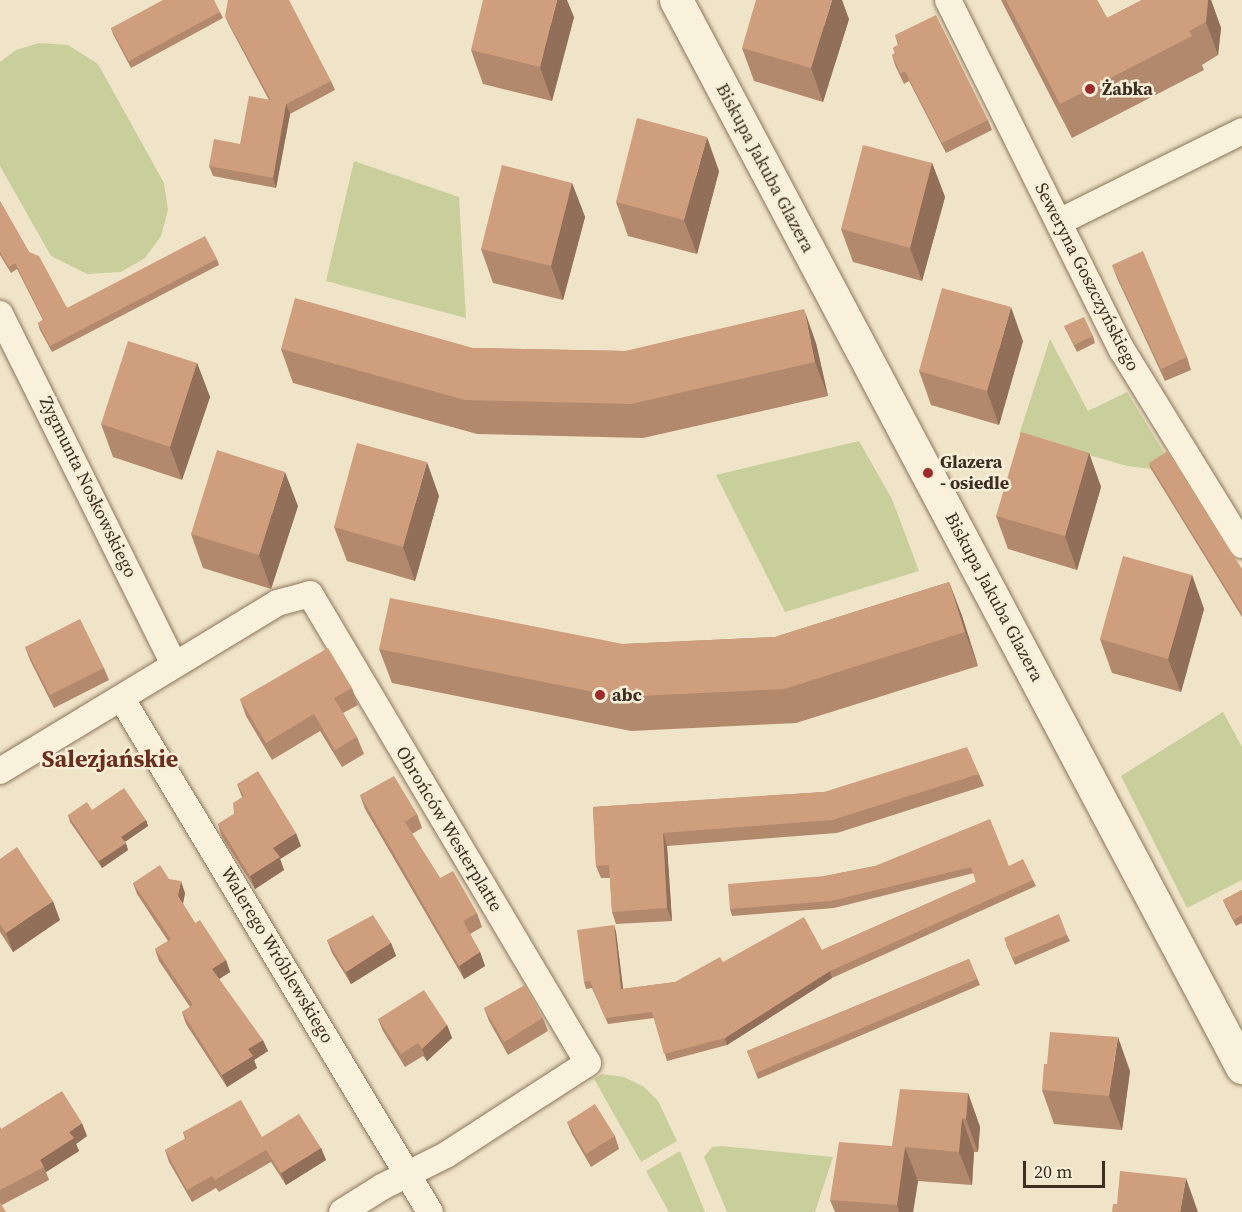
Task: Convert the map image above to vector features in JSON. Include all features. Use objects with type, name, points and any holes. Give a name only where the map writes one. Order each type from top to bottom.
[{"type":"street","name":"Biskupa Jakuba Glazera","points":[[676,0],[1242,1067]]},
{"type":"street","name":"Seweryna Goszczyńskiego","points":[[948,0],[1122,350],[1242,545]]},
{"type":"street","points":[[1059,222],[1242,131]]},
{"type":"street","name":"Zygmunta Noskowskiego","points":[[0,314],[173,662]]},
{"type":"street","name":"Obrońców Westerplatte","points":[[173,662],[277,603],[310,594],[588,1063],[446,1155],[409,1172]]},
{"type":"street","points":[[0,771],[122,699],[173,662]]},
{"type":"street","name":"Walerego Wróblewskiego","points":[[122,699],[409,1172],[430,1212]]},
{"type":"street","points":[[342,1212],[409,1172]]},
{"type":"green space","points":[[39,43],[68,45],[98,64],[164,183],[168,210],[161,236],[145,258],[121,272],[87,274],[51,256],[0,166],[0,62],[16,50]]},
{"type":"green space","points":[[354,161],[459,197],[466,318],[326,281]]},
{"type":"green space","points":[[1050,339],[1088,411],[1127,392],[1168,459],[1151,469],[1127,466],[1019,435]]},
{"type":"green space","points":[[859,441],[892,499],[919,571],[785,612],[716,475]]},
{"type":"green space","points":[[1223,712],[1242,747],[1242,880],[1187,908],[1121,776]]},
{"type":"green space","points":[[602,1074],[624,1077],[644,1087],[658,1101],[677,1141],[641,1162],[594,1079]]},
{"type":"green space","points":[[712,1147],[833,1157],[815,1212],[727,1212],[704,1157]]},
{"type":"green space","points":[[680,1151],[705,1212],[669,1212],[646,1171]]},
{"type":"building","points":[[163,0],[214,0],[220,12],[129,61],[111,28]]},
{"type":"building","points":[[228,0],[289,0],[331,81],[286,104],[273,178],[209,166],[214,139],[240,144],[249,96],[271,100],[225,16]]},
{"type":"building","points":[[483,0],[557,0],[540,67],[471,50]]},
{"type":"building","points":[[756,0],[832,0],[811,68],[742,48]]},
{"type":"building","points":[[1006,0],[1097,0],[1107,18],[1142,0],[1208,0],[1206,22],[1189,31],[1192,36],[1060,104]]},
{"type":"building","points":[[936,15],[988,120],[942,143],[905,71],[901,74],[892,55],[896,53],[893,48],[899,44],[895,35]]},
{"type":"building","points":[[637,118],[707,137],[684,220],[616,202]]},
{"type":"building","points":[[863,145],[932,163],[910,248],[841,229]]},
{"type":"building","points":[[502,165],[572,183],[551,266],[481,249]]},
{"type":"building","points":[[0,201],[29,252],[39,256],[67,308],[205,236],[217,259],[50,346],[38,323],[44,320],[15,263],[9,267],[0,252]]},
{"type":"building","points":[[1143,251],[1187,357],[1161,369],[1112,265]]},
{"type":"building","points":[[942,288],[1011,307],[987,391],[919,371]]},
{"type":"building","points":[[295,298],[473,348],[625,351],[804,309],[815,362],[631,404],[465,400],[281,349]]},
{"type":"building","points":[[1084,317],[1093,336],[1074,345],[1064,326]]},
{"type":"building","points":[[128,341],[197,363],[170,447],[101,424]]},
{"type":"building","points":[[1021,432],[1089,453],[1065,536],[996,516]]},
{"type":"building","points":[[357,443],[427,462],[403,547],[334,527]]},
{"type":"building","points":[[217,450],[285,472],[259,555],[191,534]]},
{"type":"building","points":[[1168,451],[1242,569],[1242,614],[1149,463]]},
{"type":"building","points":[[1123,556],[1192,575],[1168,659],[1100,639]]},
{"type":"building","points":[[949,582],[965,632],[784,689],[619,697],[379,649],[390,598],[623,644],[775,637]]},
{"type":"building","points":[[80,619],[104,668],[50,695],[25,647]]},
{"type":"building","points":[[328,648],[352,688],[334,698],[357,737],[335,750],[314,714],[266,743],[240,699]]},
{"type":"building","points":[[967,747],[979,774],[832,820],[663,833],[667,908],[612,912],[609,865],[596,866],[593,807],[824,792]]},
{"type":"building","points":[[258,771],[296,833],[273,848],[280,857],[250,876],[218,824],[234,814],[233,803],[244,796],[237,784]]},
{"type":"building","points":[[394,776],[417,814],[405,822],[440,878],[453,871],[477,913],[463,921],[480,952],[459,966],[360,795]]},
{"type":"building","points":[[124,788],[146,820],[121,837],[126,843],[99,861],[68,815],[87,802],[92,810]]},
{"type":"building","points":[[990,819],[1009,866],[1023,859],[1033,880],[830,971],[725,1038],[664,1054],[652,1012],[605,1018],[590,981],[584,982],[577,930],[614,925],[621,989],[675,982],[720,957],[723,962],[804,917],[822,950],[976,882],[971,867],[831,901],[730,909],[728,884],[825,876],[875,866]]},
{"type":"building","points":[[17,847],[53,901],[6,933],[0,924],[0,859]]},
{"type":"building","points":[[160,865],[169,879],[181,881],[178,896],[195,923],[200,920],[226,960],[212,969],[263,1040],[248,1049],[253,1056],[222,1075],[182,1012],[193,1005],[155,949],[171,939],[133,883]]},
{"type":"building","points":[[1242,890],[1242,915],[1234,920],[1223,900]]},
{"type":"building","points":[[1059,914],[1067,935],[1012,958],[1004,938]]},
{"type":"building","points":[[373,915],[391,943],[346,972],[327,940]]},
{"type":"building","points":[[969,959],[977,979],[756,1073],[747,1051]]},
{"type":"building","points":[[525,985],[543,1018],[504,1042],[484,1008]]},
{"type":"building","points":[[424,990],[447,1025],[422,1049],[418,1043],[401,1054],[378,1019]]},
{"type":"building","points":[[1050,1032],[1118,1037],[1109,1096],[1042,1090]]},
{"type":"building","points":[[900,1089],[968,1093],[966,1119],[962,1118],[959,1152],[905,1147],[897,1205],[830,1200],[839,1142],[892,1146]]},
{"type":"building","points":[[62,1091],[82,1123],[69,1132],[74,1138],[40,1160],[44,1167],[0,1190],[0,1127],[1,1129]]},
{"type":"building","points":[[241,1100],[262,1137],[299,1114],[321,1148],[281,1173],[266,1150],[215,1180],[212,1176],[187,1190],[165,1150],[186,1138],[183,1132]]},
{"type":"building","points":[[595,1104],[615,1136],[586,1154],[567,1122]]},
{"type":"building","points":[[1120,1171],[1186,1178],[1180,1212],[1112,1212],[1113,1204],[1117,1204]]},
{"type":"building","points":[[0,1202],[6,1212],[0,1212]]},
{"type":"place","name":"Żabka","points":[[1090,89]]},
{"type":"place","name":"Glazera - osiedle","points":[[928,473]]},
{"type":"place","name":"abc","points":[[600,695]]},
{"type":"district","name":"Salezjańskie","points":[[110,759]]}]
